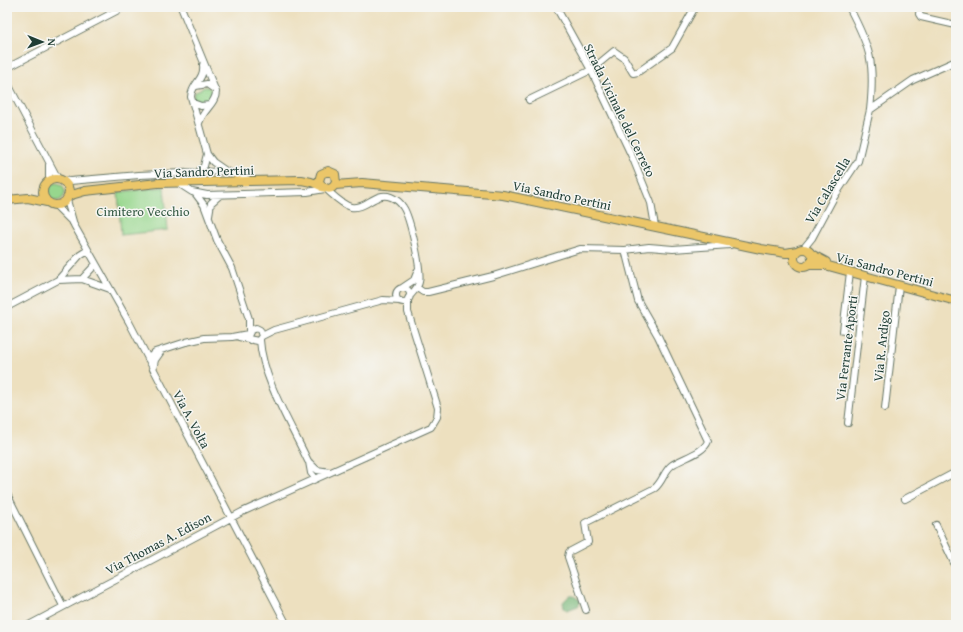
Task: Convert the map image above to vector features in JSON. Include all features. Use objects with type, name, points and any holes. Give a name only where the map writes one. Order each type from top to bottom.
[{"type":"main road","points":[[301,180],[328,171],[358,183]]},
{"type":"main road","points":[[321,174],[319,181],[328,187],[337,180],[335,174]]},
{"type":"main road","name":"Via Sandro Pertini","points":[[67,198],[85,191],[178,182],[258,182],[301,180],[328,187],[358,183],[503,195],[780,252],[805,252],[826,262],[956,296]]},
{"type":"main road","points":[[7,200],[28,198],[56,205],[62,204],[67,198],[61,181],[49,181],[43,189],[28,198]]},
{"type":"main road","name":"Via Sandro Pertini","points":[[61,181],[85,191]]},
{"type":"main road","points":[[43,189],[43,196],[47,202]]},
{"type":"main road","name":"Via Sandro Pertini","points":[[780,252],[795,260],[801,266],[823,265],[956,300]]},
{"type":"main road","points":[[795,260],[795,255],[805,252],[811,260],[808,265]]},
{"type":"street","points":[[7,68],[124,7]]},
{"type":"street","points":[[181,7],[215,90],[216,98],[203,112],[199,123]]},
{"type":"street","name":"Strada Vicinale del Cerreto","points":[[556,7],[591,70],[649,196],[654,213],[655,226]]},
{"type":"street","points":[[529,100],[591,70],[614,51],[624,58],[633,73],[638,72],[672,48],[694,7]]},
{"type":"street","name":"Via Calascella","points":[[805,252],[834,197],[858,161],[870,110],[873,78],[872,62],[866,42],[849,7]]},
{"type":"street","points":[[920,7],[919,15],[956,25]]},
{"type":"street","points":[[202,60],[203,75],[191,94],[192,103],[207,154],[215,164],[226,171],[258,182]]},
{"type":"street","points":[[870,110],[913,80],[956,61]]},
{"type":"street","points":[[7,82],[48,162],[61,181],[226,171]]},
{"type":"street","points":[[196,86],[208,84],[215,90]]},
{"type":"street","points":[[192,103],[201,106],[210,105]]},
{"type":"street","points":[[197,173],[204,166],[207,154]]},
{"type":"street","points":[[48,162],[49,181]]},
{"type":"street","points":[[178,182],[194,193],[203,203],[218,243],[232,268],[249,319],[250,337],[262,354]]},
{"type":"street","points":[[194,193],[207,195],[307,192],[328,187],[344,204],[352,207],[360,206],[375,198],[384,196],[399,202],[406,214],[419,265],[420,277],[417,288],[409,298],[400,301],[383,300]]},
{"type":"street","points":[[210,220],[210,204],[222,194]]},
{"type":"street","name":"Via A. Volta","points":[[67,198],[74,225]]},
{"type":"street","name":"Via A. Volta","points":[[56,205],[74,225],[143,349],[287,625]]},
{"type":"street","points":[[417,288],[426,292],[493,276],[577,250],[590,248],[625,250],[647,247],[676,249],[738,244]]},
{"type":"street","points":[[7,307],[58,280],[80,255],[88,250]]},
{"type":"street","points":[[586,610],[568,557],[569,552],[588,542],[585,522],[655,488],[670,466],[704,447],[708,441],[707,436],[658,336],[638,301],[625,250]]},
{"type":"street","points":[[82,279],[96,264]]},
{"type":"street","points":[[148,359],[162,350],[204,338],[232,336],[250,337],[383,300],[414,280],[419,265]]},
{"type":"street","points":[[843,331],[850,272]]},
{"type":"street","name":"Via Ferrante Aporti","points":[[848,423],[865,276]]},
{"type":"street","points":[[58,280],[82,279],[110,290]]},
{"type":"street","name":"Via R. Ardigo","points":[[886,408],[899,286]]},
{"type":"street","points":[[399,290],[408,290],[408,312]]},
{"type":"street","points":[[399,290],[396,296],[408,312]]},
{"type":"street","name":"Via Thomas A. Edison","points":[[29,625],[231,517],[432,426],[436,420],[437,405],[408,312]]},
{"type":"street","points":[[249,319],[260,334],[262,354],[273,387],[316,479]]},
{"type":"street","points":[[250,337],[260,334]]},
{"type":"street","points":[[143,349],[156,354]]},
{"type":"street","points":[[153,369],[156,354]]},
{"type":"street","points":[[312,469],[321,472],[333,471]]},
{"type":"street","points":[[299,486],[307,480],[312,469]]},
{"type":"street","points":[[906,499],[956,472]]},
{"type":"street","points":[[7,494],[63,606]]},
{"type":"street","points":[[936,525],[956,567]]},
{"type":"green space","points":[[204,87],[208,87],[215,93],[211,102],[199,105],[193,99],[194,93]]},
{"type":"green space","points":[[56,183],[62,186],[65,192],[62,198],[56,201],[50,198],[47,192],[50,186]]},
{"type":"green space","name":"Cimitero Vecchio","points":[[164,187],[168,230],[121,235],[118,192]]},
{"type":"green space","points":[[569,596],[574,596],[581,601],[578,606],[567,610],[564,608],[563,602]]}]
